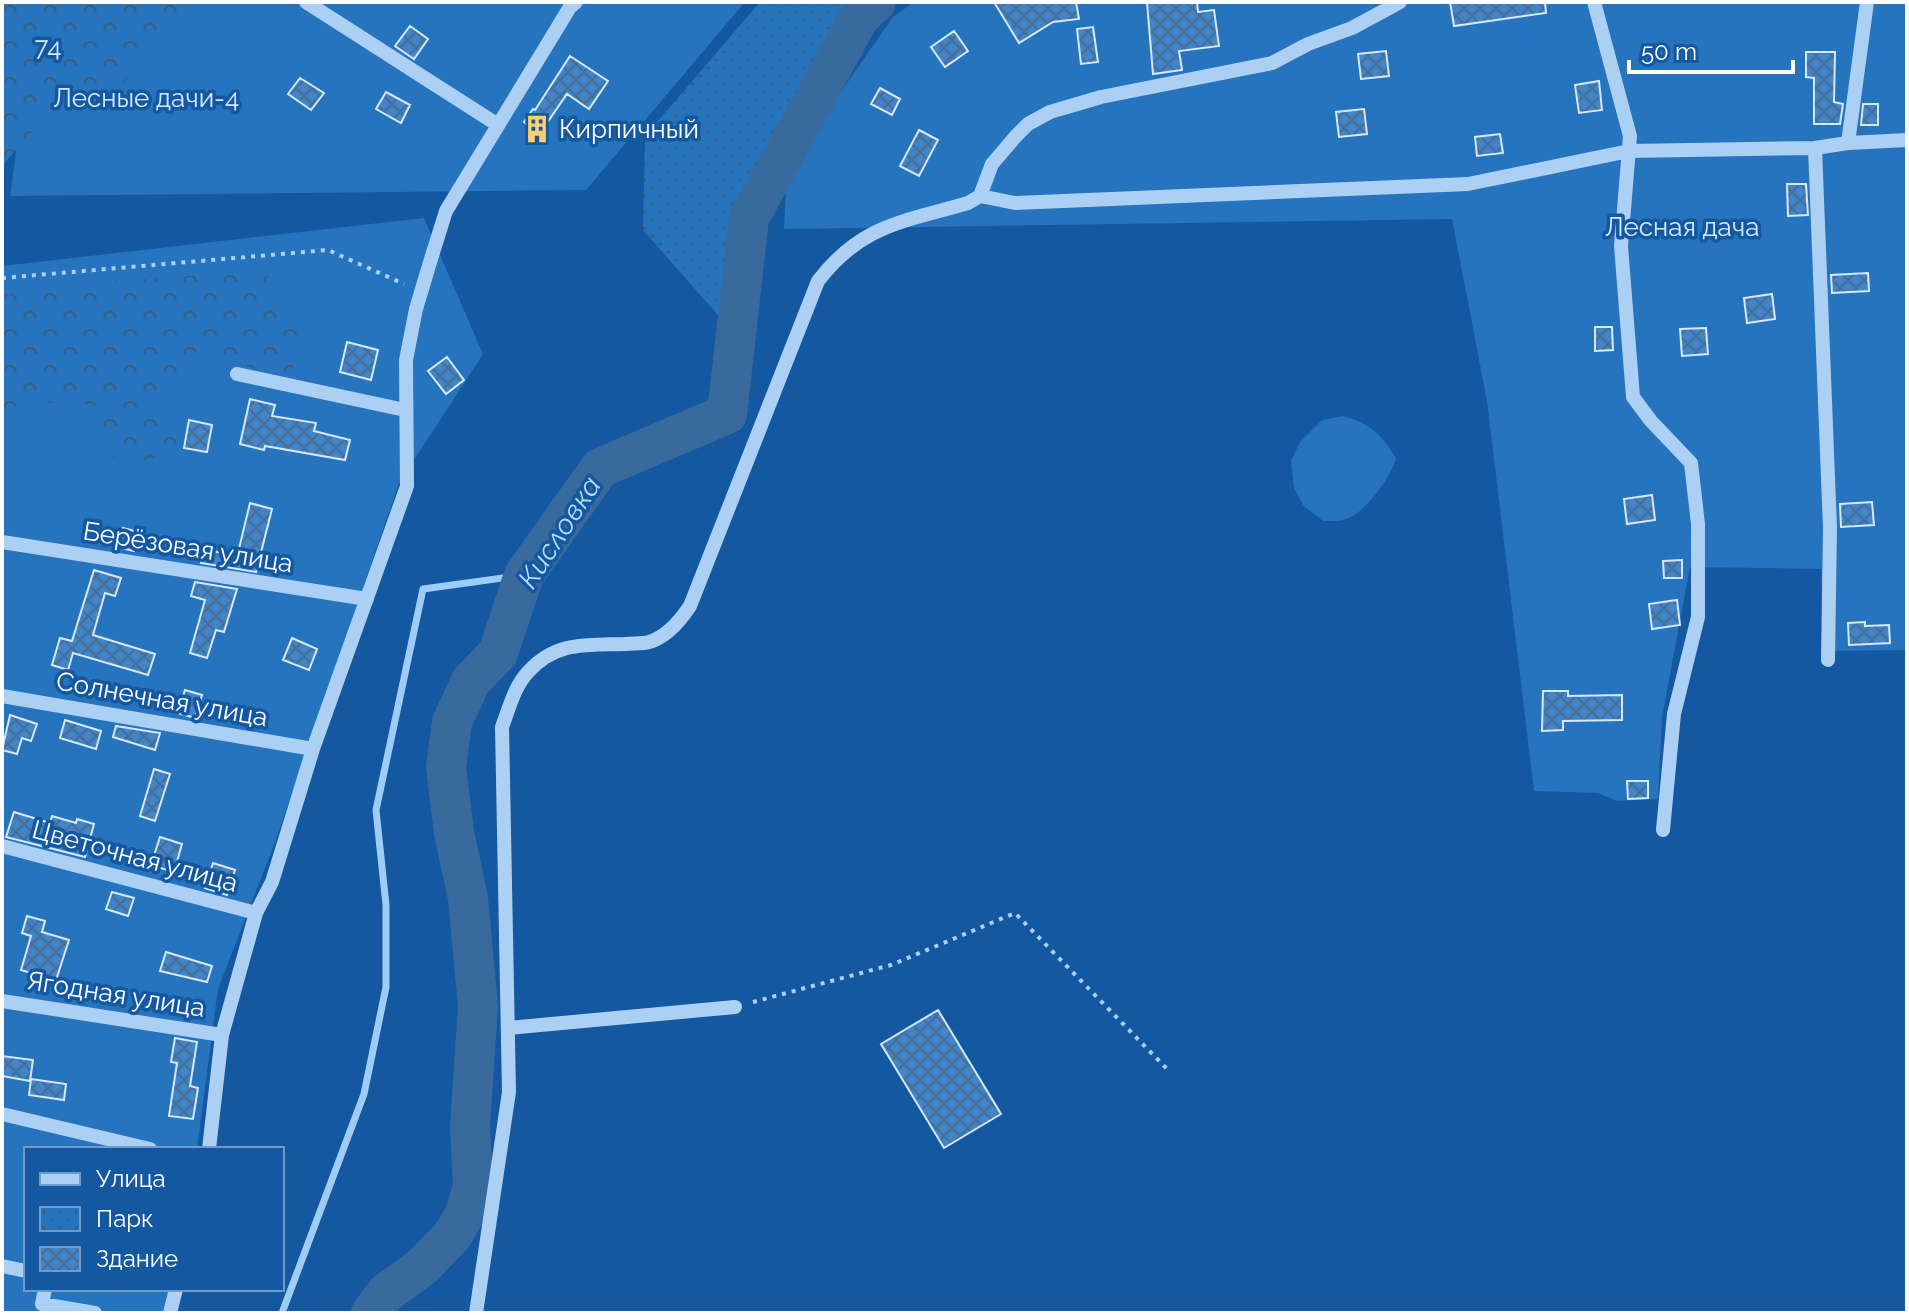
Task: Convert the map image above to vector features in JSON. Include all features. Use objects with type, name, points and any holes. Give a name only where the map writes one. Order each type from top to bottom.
[{"type":"street","points":[[306,2],[498,125]]},
{"type":"street","points":[[209,1147],[222,1035],[256,913],[272,882],[313,749],[407,486],[406,360],[421,291],[446,211],[570,7],[576,2]]},
{"type":"street","points":[[476,1313],[509,1092],[502,727],[527,672],[547,656],[567,646],[648,643],[682,619],[696,591],[818,281],[846,250],[880,228],[968,203],[980,196],[992,164],[1000,154],[1028,124],[1050,112],[1101,97],[1272,63],[1308,44],[1352,28],[1400,2]]},
{"type":"street","points":[[1594,2],[1630,136],[1621,246],[1633,397],[1691,463],[1698,524],[1698,617],[1674,714],[1663,830]]},
{"type":"street","points":[[1848,143],[1867,2]]},
{"type":"street","points":[[980,196],[1015,203],[1468,184],[1629,151],[1815,148],[1907,140]]},
{"type":"street","points":[[1815,148],[1830,528],[1828,660]]},
{"type":"street","points":[[237,374],[405,410]]},
{"type":"street","name":"Берёзовая улица","points":[[2,542],[367,599]]},
{"type":"street","name":"Солнечная улица","points":[[2,696],[313,749]]},
{"type":"street","name":"Цветочная улица","points":[[2,846],[256,913]]},
{"type":"street","name":"Ягодная улица","points":[[2,1001],[222,1035]]},
{"type":"street","points":[[508,1028],[735,1007]]},
{"type":"street","points":[[2,1114],[142,1147]]},
{"type":"street","points":[[2,1266],[24,1271]]},
{"type":"street","points":[[45,1291],[42,1304],[95,1313]]},
{"type":"street","points":[[170,1313],[176,1291]]},
{"type":"path","points":[[2,278],[328,250],[421,291]]},
{"type":"path","points":[[735,1007],[891,965],[1015,913],[1168,1070]]},
{"type":"green space","name":"74","points":[[2,2],[187,2],[99,114],[95,82],[72,85],[2,166]]},
{"type":"green space","name":"Лесные дачи-4","points":[[72,2],[745,2],[586,190],[10,196],[28,64]]},
{"type":"green space","points":[[760,2],[863,2],[857,7],[785,135],[725,323],[643,230],[645,136]]},
{"type":"green space","name":"Лесная дача","points":[[914,2],[1907,2],[1907,647],[1905,650],[1823,651],[1821,569],[1690,567],[1662,718],[1658,799],[1617,801],[1598,793],[1534,791],[1487,401],[1452,219],[784,229],[787,169],[893,17]]},
{"type":"green space","points":[[424,218],[483,354],[399,483],[277,837],[218,989],[197,1147],[24,1147],[24,1291],[179,1291],[176,1313],[2,1313],[2,266]]},
{"type":"green space","points":[[265,271],[303,346],[292,374],[267,372],[190,351],[173,393],[154,407],[178,417],[176,447],[149,461],[114,458],[99,426],[98,405],[27,401],[2,413],[2,295],[100,282]]},
{"type":"green space","points":[[1344,416],[1374,431],[1396,458],[1384,483],[1363,508],[1346,519],[1323,521],[1303,505],[1294,488],[1291,461],[1300,442],[1322,420]]},
{"type":"building","points":[[994,2],[1076,2],[1079,19],[1053,22],[1019,43]]},
{"type":"building","points":[[1147,2],[1197,2],[1198,12],[1214,10],[1219,46],[1179,51],[1182,70],[1153,74]]},
{"type":"building","points":[[1450,2],[1545,2],[1546,13],[1454,26]]},
{"type":"building","points":[[410,26],[428,39],[414,59],[395,46]]},
{"type":"building","points":[[1093,27],[1098,62],[1081,64],[1077,29]]},
{"type":"building","points":[[954,31],[968,51],[945,67],[931,47]]},
{"type":"building","points":[[1386,51],[1389,76],[1361,79],[1358,54]]},
{"type":"building","points":[[1806,52],[1835,52],[1834,102],[1843,104],[1840,124],[1814,124],[1814,78],[1806,77]]},
{"type":"building","points":[[570,56],[608,81],[589,109],[567,94],[538,136],[524,122]]},
{"type":"building","points":[[300,78],[324,93],[311,110],[288,94]]},
{"type":"building","points":[[1599,81],[1602,110],[1579,113],[1575,85]]},
{"type":"building","points":[[880,88],[900,99],[892,115],[871,104]]},
{"type":"building","points":[[386,92],[410,105],[401,123],[376,109]]},
{"type":"building","points":[[1863,104],[1878,104],[1878,125],[1861,125]]},
{"type":"building","points":[[1364,109],[1367,134],[1339,137],[1336,112]]},
{"type":"building","points":[[919,130],[938,140],[919,176],[900,166]]},
{"type":"building","points":[[1500,134],[1503,153],[1477,156],[1475,137]]},
{"type":"building","points":[[1787,184],[1806,184],[1808,215],[1788,216]]},
{"type":"building","points":[[1868,273],[1869,291],[1832,293],[1831,275]]},
{"type":"building","points":[[1772,294],[1775,319],[1747,323],[1744,298]]},
{"type":"building","points":[[1595,327],[1612,327],[1613,350],[1595,351]]},
{"type":"building","points":[[1706,328],[1708,354],[1682,356],[1680,329]]},
{"type":"building","points":[[347,342],[378,350],[371,380],[340,372]]},
{"type":"building","points":[[447,357],[464,380],[446,394],[428,371]]},
{"type":"building","points":[[250,399],[275,405],[272,416],[316,423],[314,431],[350,440],[345,460],[240,444]]},
{"type":"building","points":[[189,420],[212,425],[207,452],[184,448]]},
{"type":"building","points":[[1652,495],[1655,520],[1627,524],[1624,499]]},
{"type":"building","points":[[1872,502],[1874,525],[1841,527],[1840,504]]},
{"type":"building","points":[[250,503],[272,509],[256,572],[201,563],[205,549],[237,557]]},
{"type":"building","points":[[123,528],[139,532],[134,551],[118,547]]},
{"type":"building","points":[[1682,560],[1682,578],[1664,578],[1663,561]]},
{"type":"building","points":[[94,570],[121,578],[115,596],[105,593],[93,635],[155,654],[148,675],[73,653],[68,670],[52,665],[60,638],[72,641]]},
{"type":"building","points":[[195,582],[237,589],[224,632],[216,630],[207,658],[190,653],[205,600],[191,596]]},
{"type":"building","points":[[1677,600],[1680,625],[1652,629],[1649,604]]},
{"type":"building","points":[[1865,622],[1865,626],[1889,625],[1890,643],[1849,645],[1848,623]]},
{"type":"building","points":[[292,638],[317,649],[309,670],[283,660]]},
{"type":"building","points":[[185,690],[202,695],[195,718],[178,713]]},
{"type":"building","points":[[1543,691],[1568,691],[1568,696],[1622,695],[1622,720],[1563,721],[1563,730],[1542,731]]},
{"type":"building","points":[[10,715],[37,724],[31,741],[22,738],[17,754],[2,750]]},
{"type":"building","points":[[65,720],[101,731],[96,749],[60,738]]},
{"type":"building","points":[[116,726],[160,733],[155,750],[113,737]]},
{"type":"building","points":[[154,769],[170,774],[155,821],[140,816]]},
{"type":"building","points":[[1627,781],[1648,781],[1648,798],[1628,799]]},
{"type":"building","points":[[14,812],[50,823],[52,816],[94,824],[85,857],[6,837]]},
{"type":"building","points":[[160,837],[182,844],[174,872],[151,865]]},
{"type":"building","points":[[213,863],[235,870],[227,895],[205,888]]},
{"type":"building","points":[[112,892],[134,898],[128,916],[106,909]]},
{"type":"building","points":[[27,916],[45,921],[42,932],[69,940],[56,980],[21,970],[31,936],[22,933]]},
{"type":"building","points":[[166,952],[212,966],[207,982],[160,971]]},
{"type":"building","points":[[938,1010],[1001,1114],[944,1148],[881,1044]]},
{"type":"building","points":[[175,1038],[197,1042],[190,1086],[198,1088],[193,1119],[169,1116],[177,1063],[171,1062]]},
{"type":"building","points":[[2,1056],[33,1060],[30,1081],[2,1076]]},
{"type":"building","points":[[31,1079],[66,1084],[64,1100],[29,1095]]},
{"type":"waterway","name":"Кисловка","points":[[371,1313],[386,1293],[423,1266],[452,1236],[465,1214],[473,1186],[470,1127],[478,1006],[468,898],[454,833],[446,767],[452,722],[471,681],[498,653],[524,575],[600,468],[727,414],[749,218],[859,18],[876,2]]},
{"type":"waterway","points":[[282,1313],[364,1094],[386,987],[386,905],[376,810],[423,589],[524,575]]},
{"type":"place","name":"Кирпичный","points":[[537,129]]}]
